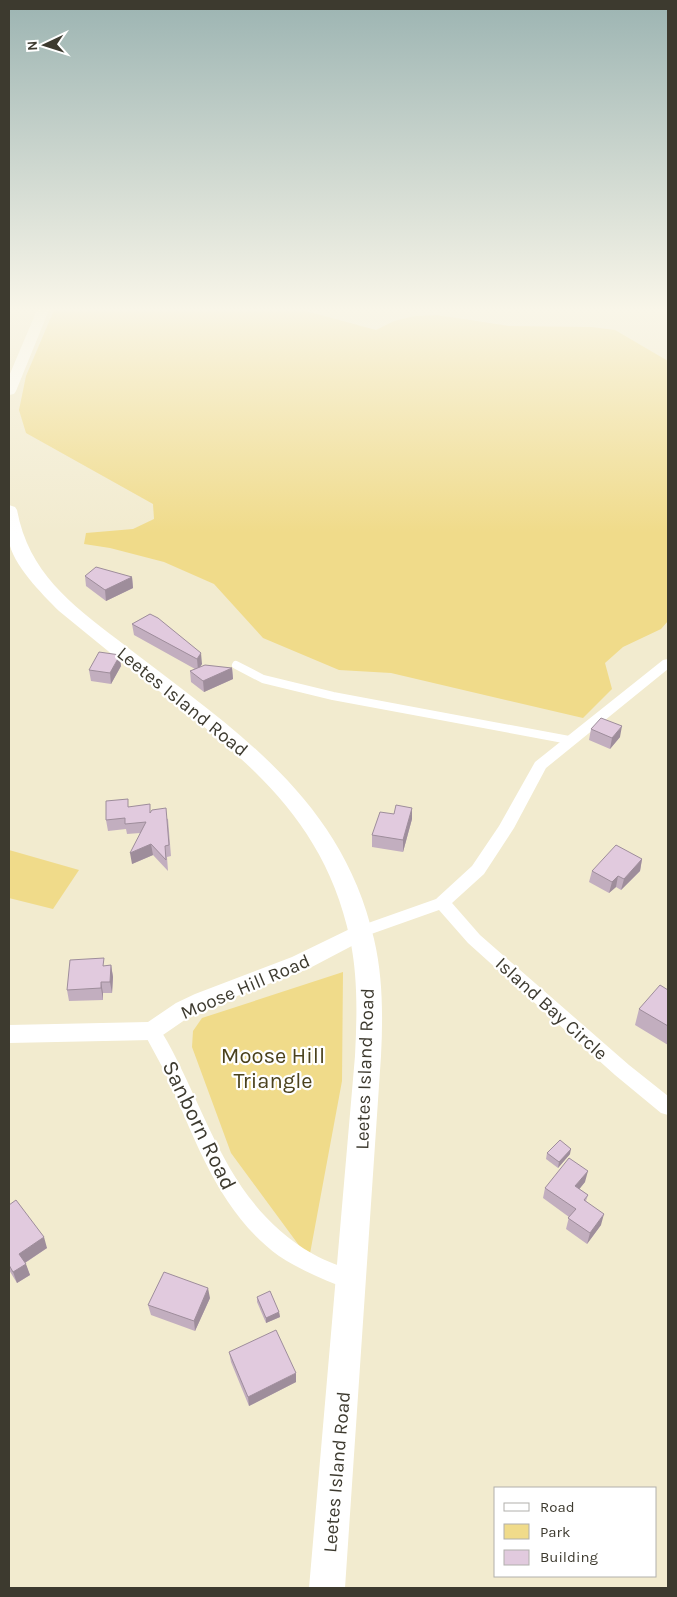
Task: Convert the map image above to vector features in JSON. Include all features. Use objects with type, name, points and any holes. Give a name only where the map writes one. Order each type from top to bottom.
[{"type":"main road","name":"Leetes Island Road","points":[[9,510],[13,534],[22,556],[52,594],[86,624],[236,742],[284,788],[308,818],[329,853],[351,899],[367,966],[370,1023],[367,1085],[327,1588]]},
{"type":"street","points":[[360,932],[442,903],[478,870],[506,828],[540,765],[668,663]]},
{"type":"street","name":"Island Bay Circle","points":[[442,903],[474,939],[622,1070],[668,1107]]},
{"type":"street","name":"Moose Hill Road","points":[[152,1030],[184,1009],[203,1000],[300,963],[360,932]]},
{"type":"street","points":[[9,1034],[152,1030]]},
{"type":"street","name":"Sanborn Road","points":[[152,1030],[176,1073],[210,1153],[235,1198],[262,1227],[302,1260],[327,1273],[351,1280]]},
{"type":"lane","points":[[236,665],[263,679],[332,696],[569,740]]},
{"type":"green space","points":[[24,385],[668,385],[668,621],[661,629],[623,647],[605,663],[612,689],[583,718],[391,673],[339,670],[263,638],[214,584],[164,562],[110,548],[84,544],[86,533],[133,529],[154,519],[153,504],[26,433],[19,410]]},
{"type":"green space","points":[[9,850],[79,870],[53,909],[9,898]]},
{"type":"green space","name":"Moose Hill Triangle","points":[[343,972],[342,1081],[309,1259],[231,1153],[192,1047],[193,1031],[202,1018]]},
{"type":"building","points":[[96,567],[132,577],[105,590],[85,576]]},
{"type":"building","points":[[150,614],[158,618],[201,653],[197,659],[132,624]]},
{"type":"building","points":[[99,652],[120,655],[110,673],[89,670]]},
{"type":"building","points":[[205,665],[232,668],[203,681],[190,671]]},
{"type":"building","points":[[601,718],[622,726],[612,738],[591,729]]},
{"type":"building","points":[[128,799],[128,807],[150,804],[150,813],[152,810],[166,808],[169,845],[165,846],[166,860],[151,844],[130,853],[146,822],[125,824],[125,818],[106,820],[106,801]]},
{"type":"building","points":[[396,805],[412,808],[403,840],[372,835],[380,812],[394,814]]},
{"type":"building","points":[[616,845],[642,859],[624,879],[618,876],[612,882],[592,871]]},
{"type":"building","points":[[104,958],[103,966],[111,965],[110,982],[101,982],[101,988],[67,990],[70,960]]},
{"type":"building","points":[[660,985],[668,990],[668,1026],[639,1009]]},
{"type":"building","points":[[560,1140],[571,1149],[559,1162],[547,1153]]},
{"type":"building","points":[[569,1158],[588,1171],[575,1186],[588,1195],[584,1200],[604,1214],[590,1233],[568,1218],[576,1209],[545,1188]]},
{"type":"building","points":[[16,1200],[44,1237],[19,1254],[26,1264],[13,1272],[9,1265],[9,1205]]},
{"type":"building","points":[[164,1272],[208,1288],[194,1321],[148,1305]]},
{"type":"building","points":[[270,1291],[279,1312],[266,1318],[257,1297]]},
{"type":"building","points":[[276,1330],[296,1373],[248,1397],[229,1352]]}]
